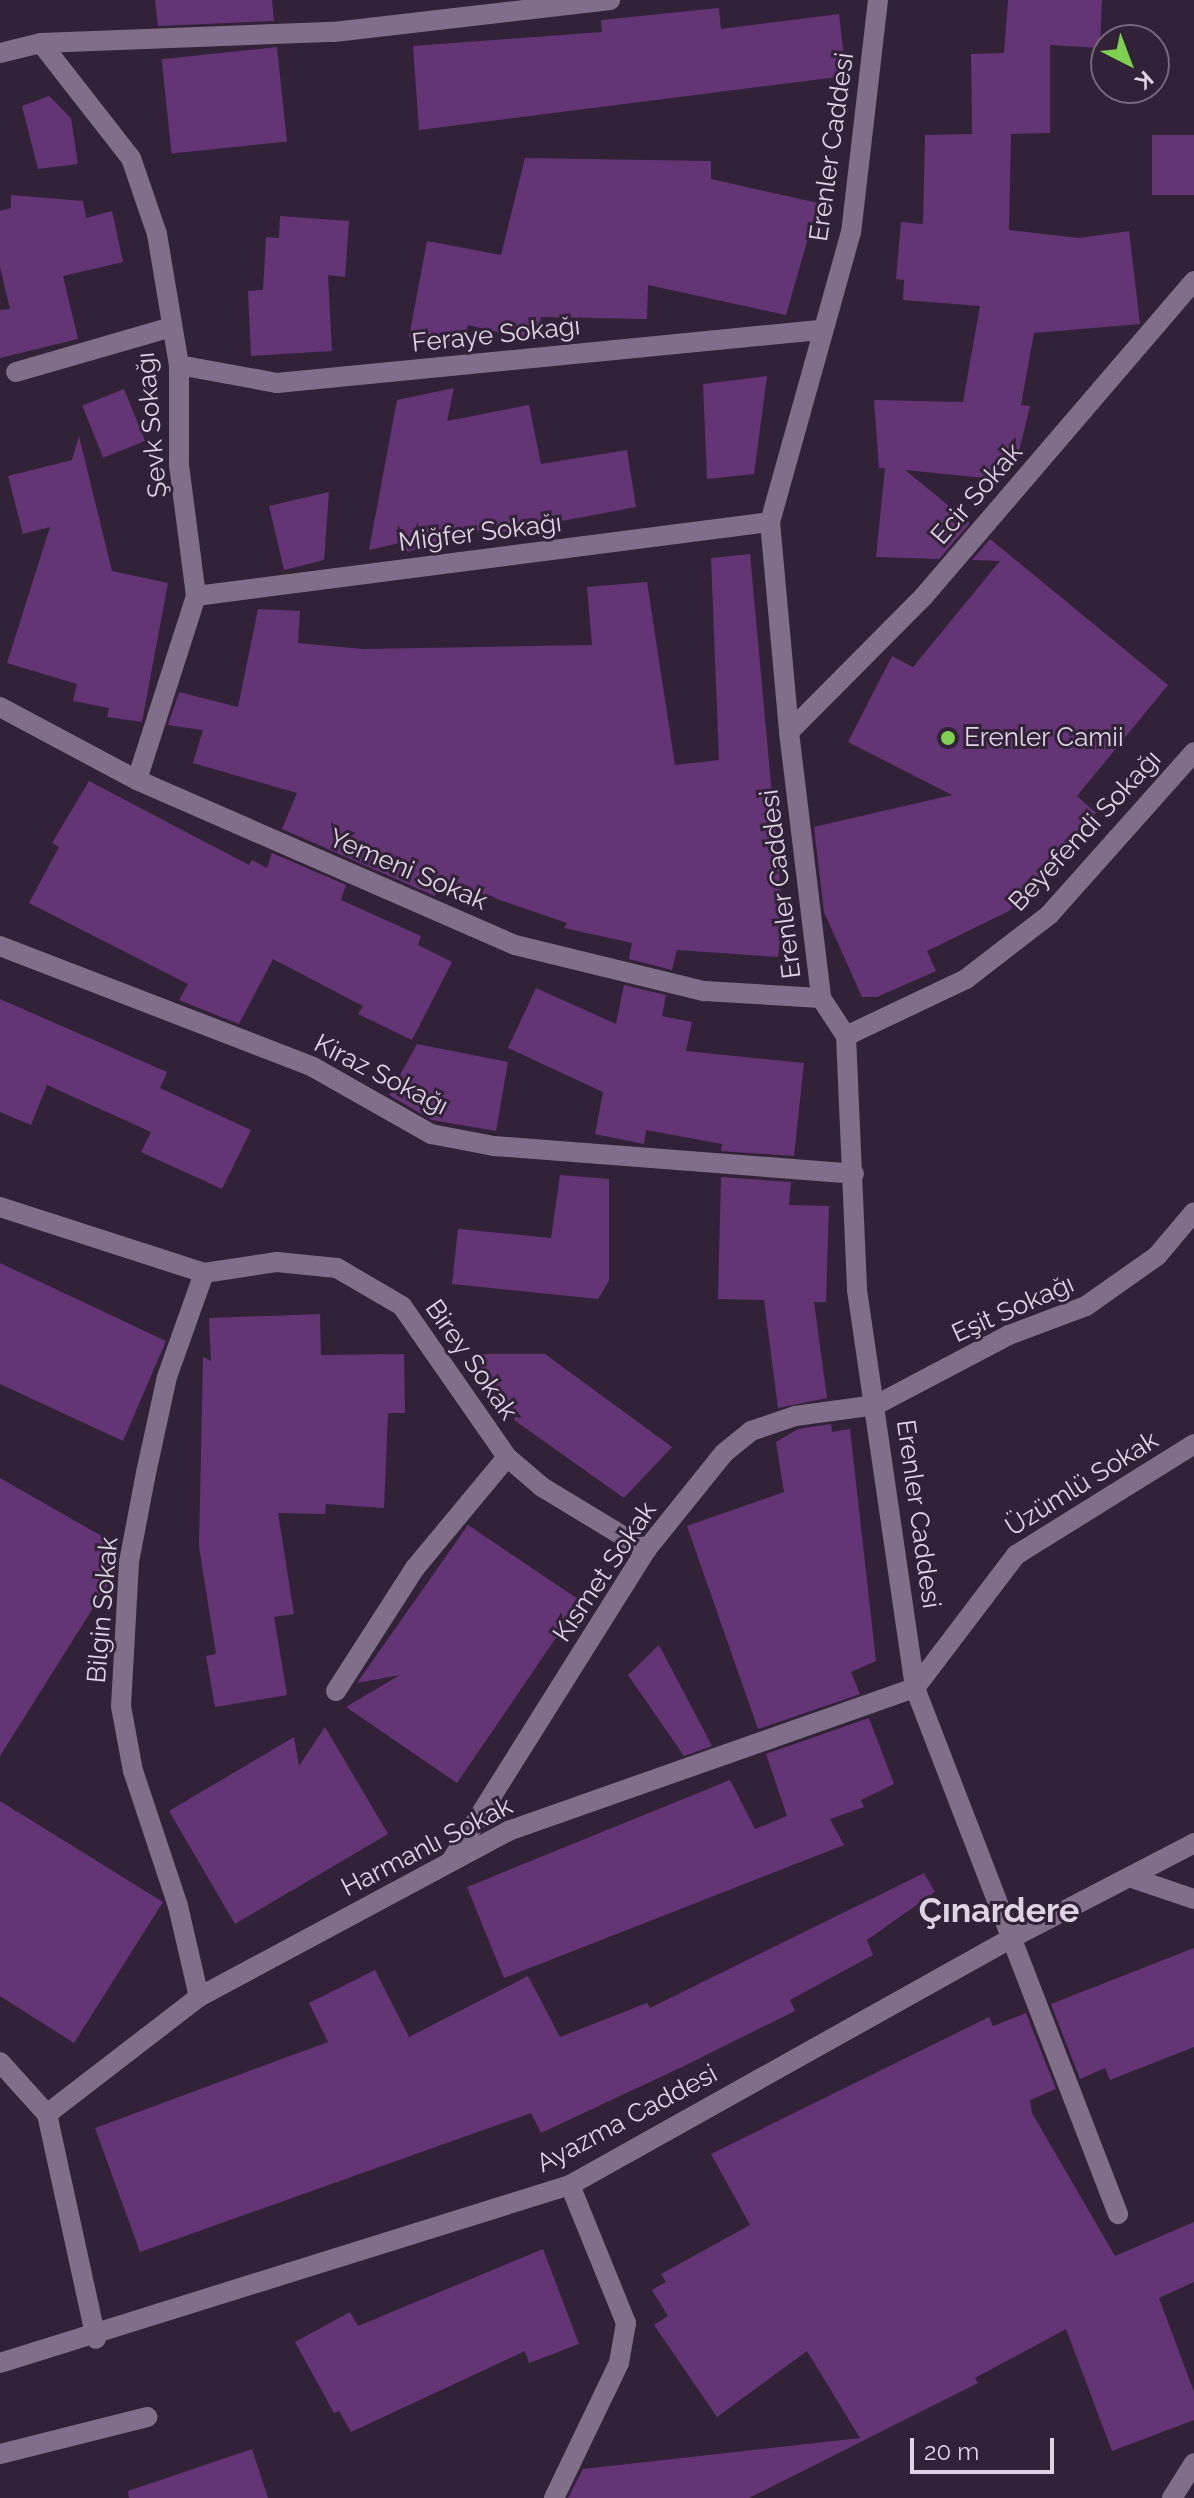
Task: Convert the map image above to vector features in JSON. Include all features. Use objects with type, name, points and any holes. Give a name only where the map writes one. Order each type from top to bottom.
[{"type":"street","points":[[0,53],[41,43],[334,32],[452,8],[610,0]]},
{"type":"street","name":"Erenler Caddesi","points":[[878,0],[851,232],[819,330],[770,522],[789,732],[821,998],[846,1036],[857,1290],[915,1688],[1008,1940],[1118,2214]]},
{"type":"street","name":"Şevk Sokağı","points":[[41,43],[131,158],[157,234],[168,328],[179,365],[179,465],[196,596],[137,780]]},
{"type":"street","name":"Ecir Sokak","points":[[789,732],[924,596],[1194,281]]},
{"type":"street","points":[[16,372],[168,328]]},
{"type":"street","name":"Feraye Sokağı","points":[[179,365],[277,383],[819,330]]},
{"type":"street","name":"Miğfer Sokağı","points":[[196,596],[770,522]]},
{"type":"street","name":"Yemeni Sokak","points":[[0,707],[137,780],[515,945],[704,991],[821,998]]},
{"type":"street","name":"Beyefendi Sokağı","points":[[846,1036],[966,979],[1049,915],[1194,752]]},
{"type":"street","name":"Kiraz Sokağı","points":[[0,946],[313,1067],[431,1134],[494,1146],[854,1174]]},
{"type":"street","name":"Birey Sokak","points":[[0,1207],[204,1273],[277,1262],[337,1268],[402,1306],[507,1457],[542,1487],[646,1550]]},
{"type":"street","name":"Eşit Sokağı","points":[[876,1405],[1009,1335],[1086,1306],[1157,1256],[1194,1212]]},
{"type":"street","name":"Bilgin Sokak","points":[[199,1997],[178,1906],[133,1771],[121,1692],[129,1562],[146,1473],[167,1377],[204,1273]]},
{"type":"street","name":"Kısmet Sokak","points":[[449,1864],[646,1550],[724,1453],[751,1431],[795,1416],[876,1405]]},
{"type":"street","name":"Üzümlü Sokak","points":[[915,1688],[1016,1555],[1194,1444]]},
{"type":"street","points":[[336,1691],[415,1568],[507,1457]]},
{"type":"street","name":"Harmanlı Sokak","points":[[47,2114],[199,1997],[508,1831],[915,1688]]},
{"type":"street","name":"Ayazma Caddesi","points":[[0,2363],[96,2339],[570,2185],[1008,1940],[1194,1843]]},
{"type":"street","points":[[1132,1878],[1194,1899]]},
{"type":"street","points":[[0,2062],[47,2114],[96,2339]]},
{"type":"street","points":[[554,2498],[619,2363],[626,2323],[570,2185]]},
{"type":"street","points":[[0,2454],[147,2417]]},
{"type":"street","points":[[1172,2498],[1194,2463]]},
{"type":"building","points":[[155,0],[272,0],[274,21],[158,26]]},
{"type":"building","points":[[1008,0],[1102,0],[1101,24],[1090,24],[1090,47],[1050,45],[1050,133],[1011,134],[1009,230],[1079,238],[1129,231],[1140,324],[1034,333],[1021,405],[1030,406],[1016,464],[999,463],[995,479],[905,470],[970,523],[939,559],[876,557],[885,468],[879,468],[874,400],[963,402],[980,306],[903,300],[904,280],[896,279],[901,222],[923,224],[925,135],[972,134],[971,54],[1004,53]]},
{"type":"building","points":[[719,8],[721,29],[839,14],[846,76],[419,130],[413,46],[602,32],[601,20]]},
{"type":"building","points":[[277,47],[287,141],[172,154],[162,59]]},
{"type":"building","points":[[49,96],[71,118],[78,164],[38,169],[22,106]]},
{"type":"building","points":[[1152,135],[1194,135],[1194,195],[1152,195]]},
{"type":"building","points":[[525,158],[711,161],[711,179],[818,203],[786,315],[648,285],[647,319],[541,317],[535,341],[468,325],[463,348],[409,337],[427,241],[501,255]]},
{"type":"building","points":[[11,195],[83,201],[86,218],[112,211],[123,262],[63,276],[78,339],[0,358],[0,310],[10,309],[0,267],[0,211],[11,208]]},
{"type":"building","points":[[280,216],[349,221],[345,277],[328,275],[332,351],[251,356],[248,291],[263,290],[266,237],[279,238]]},
{"type":"building","points":[[767,376],[754,474],[707,479],[703,384]]},
{"type":"building","points":[[454,388],[447,421],[529,405],[541,464],[627,450],[636,507],[499,533],[498,525],[407,552],[404,542],[369,550],[397,400]]},
{"type":"building","points":[[124,389],[145,441],[103,458],[82,406]]},
{"type":"building","points":[[79,436],[112,571],[168,583],[142,722],[107,717],[109,708],[73,701],[77,684],[7,663],[50,527],[23,534],[8,476],[72,460]]},
{"type":"building","points":[[329,492],[324,560],[284,570],[269,506]]},
{"type":"building","points":[[990,539],[1168,685],[1077,796],[1096,813],[1009,911],[927,951],[936,971],[877,997],[862,997],[824,912],[814,827],[952,795],[848,742],[892,656],[913,667],[1000,561],[972,560]]},
{"type":"building","points":[[750,554],[783,915],[778,957],[677,950],[672,970],[629,959],[632,943],[564,928],[567,923],[441,880],[435,896],[282,829],[297,793],[193,763],[203,730],[168,725],[179,692],[238,707],[258,609],[300,611],[298,643],[363,649],[592,645],[587,587],[647,582],[675,765],[719,760],[711,558]]},
{"type":"building","points":[[89,781],[249,865],[252,860],[267,868],[272,853],[346,885],[341,900],[421,936],[418,945],[452,962],[412,1040],[358,1014],[363,1006],[273,959],[239,1024],[179,1000],[188,984],[29,903],[59,847],[52,843]]},
{"type":"building","points":[[624,985],[666,995],[662,1016],[692,1022],[686,1051],[804,1063],[794,1156],[721,1151],[722,1144],[646,1130],[644,1144],[595,1134],[603,1092],[508,1048],[536,988],[616,1024]]},
{"type":"building","points":[[0,999],[167,1072],[160,1088],[251,1130],[222,1189],[141,1152],[151,1132],[47,1085],[31,1125],[0,1112]]},
{"type":"building","points":[[417,1044],[508,1062],[496,1131],[432,1120],[389,1095]]},
{"type":"building","points":[[560,1175],[609,1179],[609,1281],[598,1299],[452,1284],[458,1229],[551,1238]]},
{"type":"building","points":[[721,1177],[791,1182],[789,1205],[829,1206],[826,1302],[814,1302],[827,1398],[778,1408],[764,1300],[718,1299]]},
{"type":"building","points":[[0,1263],[166,1341],[123,1441],[0,1384]]},
{"type":"building","points":[[320,1314],[321,1355],[404,1354],[405,1413],[388,1413],[384,1508],[326,1504],[325,1514],[278,1513],[294,1614],[274,1617],[287,1695],[215,1707],[206,1656],[216,1654],[199,1546],[203,1357],[211,1361],[209,1318]]},
{"type":"building","points":[[470,1354],[545,1354],[672,1447],[624,1498],[514,1420],[517,1413]]},
{"type":"building","points":[[831,1424],[832,1432],[850,1429],[876,1661],[851,1672],[860,1694],[758,1729],[687,1526],[784,1492],[776,1442],[798,1429]]},
{"type":"building","points":[[0,1478],[119,1546],[115,1573],[0,1756]]},
{"type":"building","points":[[468,1525],[581,1601],[457,1783],[346,1707],[400,1675],[357,1683]]},
{"type":"building","points":[[659,1645],[712,1746],[684,1756],[628,1675]]},
{"type":"building","points":[[869,1718],[894,1784],[861,1800],[864,1807],[830,1819],[844,1845],[504,1978],[467,1887],[730,1780],[755,1829],[787,1816],[766,1754]]},
{"type":"building","points":[[325,1727],[388,1834],[235,1924],[169,1811],[294,1737],[299,1766]]},
{"type":"building","points":[[0,1801],[163,1902],[74,2043],[0,1996]]},
{"type":"building","points":[[924,1873],[935,1892],[867,1940],[873,1955],[790,2000],[795,2011],[684,2066],[541,2133],[531,2113],[140,2252],[95,2128],[328,2042],[309,2003],[375,1970],[409,2037],[528,1976],[560,2037],[647,2003],[650,2008]]},
{"type":"building","points":[[1194,1948],[1194,2047],[1110,2080],[1105,2068],[1080,2079],[1051,2004]]},
{"type":"building","points":[[1026,2013],[1056,2089],[1030,2100],[1032,2113],[1115,2256],[1194,2222],[1194,2282],[1159,2298],[1194,2392],[1194,2420],[1112,2451],[1066,2329],[975,2378],[978,2383],[749,2498],[568,2498],[583,2469],[860,2438],[807,2351],[717,2417],[654,2325],[668,2316],[652,2290],[666,2282],[661,2274],[750,2225],[711,2154],[989,2017],[993,2026]]},
{"type":"building","points":[[543,2249],[579,2344],[529,2363],[525,2351],[351,2432],[339,2411],[334,2413],[295,2342],[350,2312],[358,2326]]},
{"type":"building","points":[[252,2449],[268,2498],[129,2498],[128,2491]]},
{"type":"place","name":"Erenler Camii","points":[[948,738]]},
{"type":"district","name":"Çınardere","points":[[999,1911]]}]
